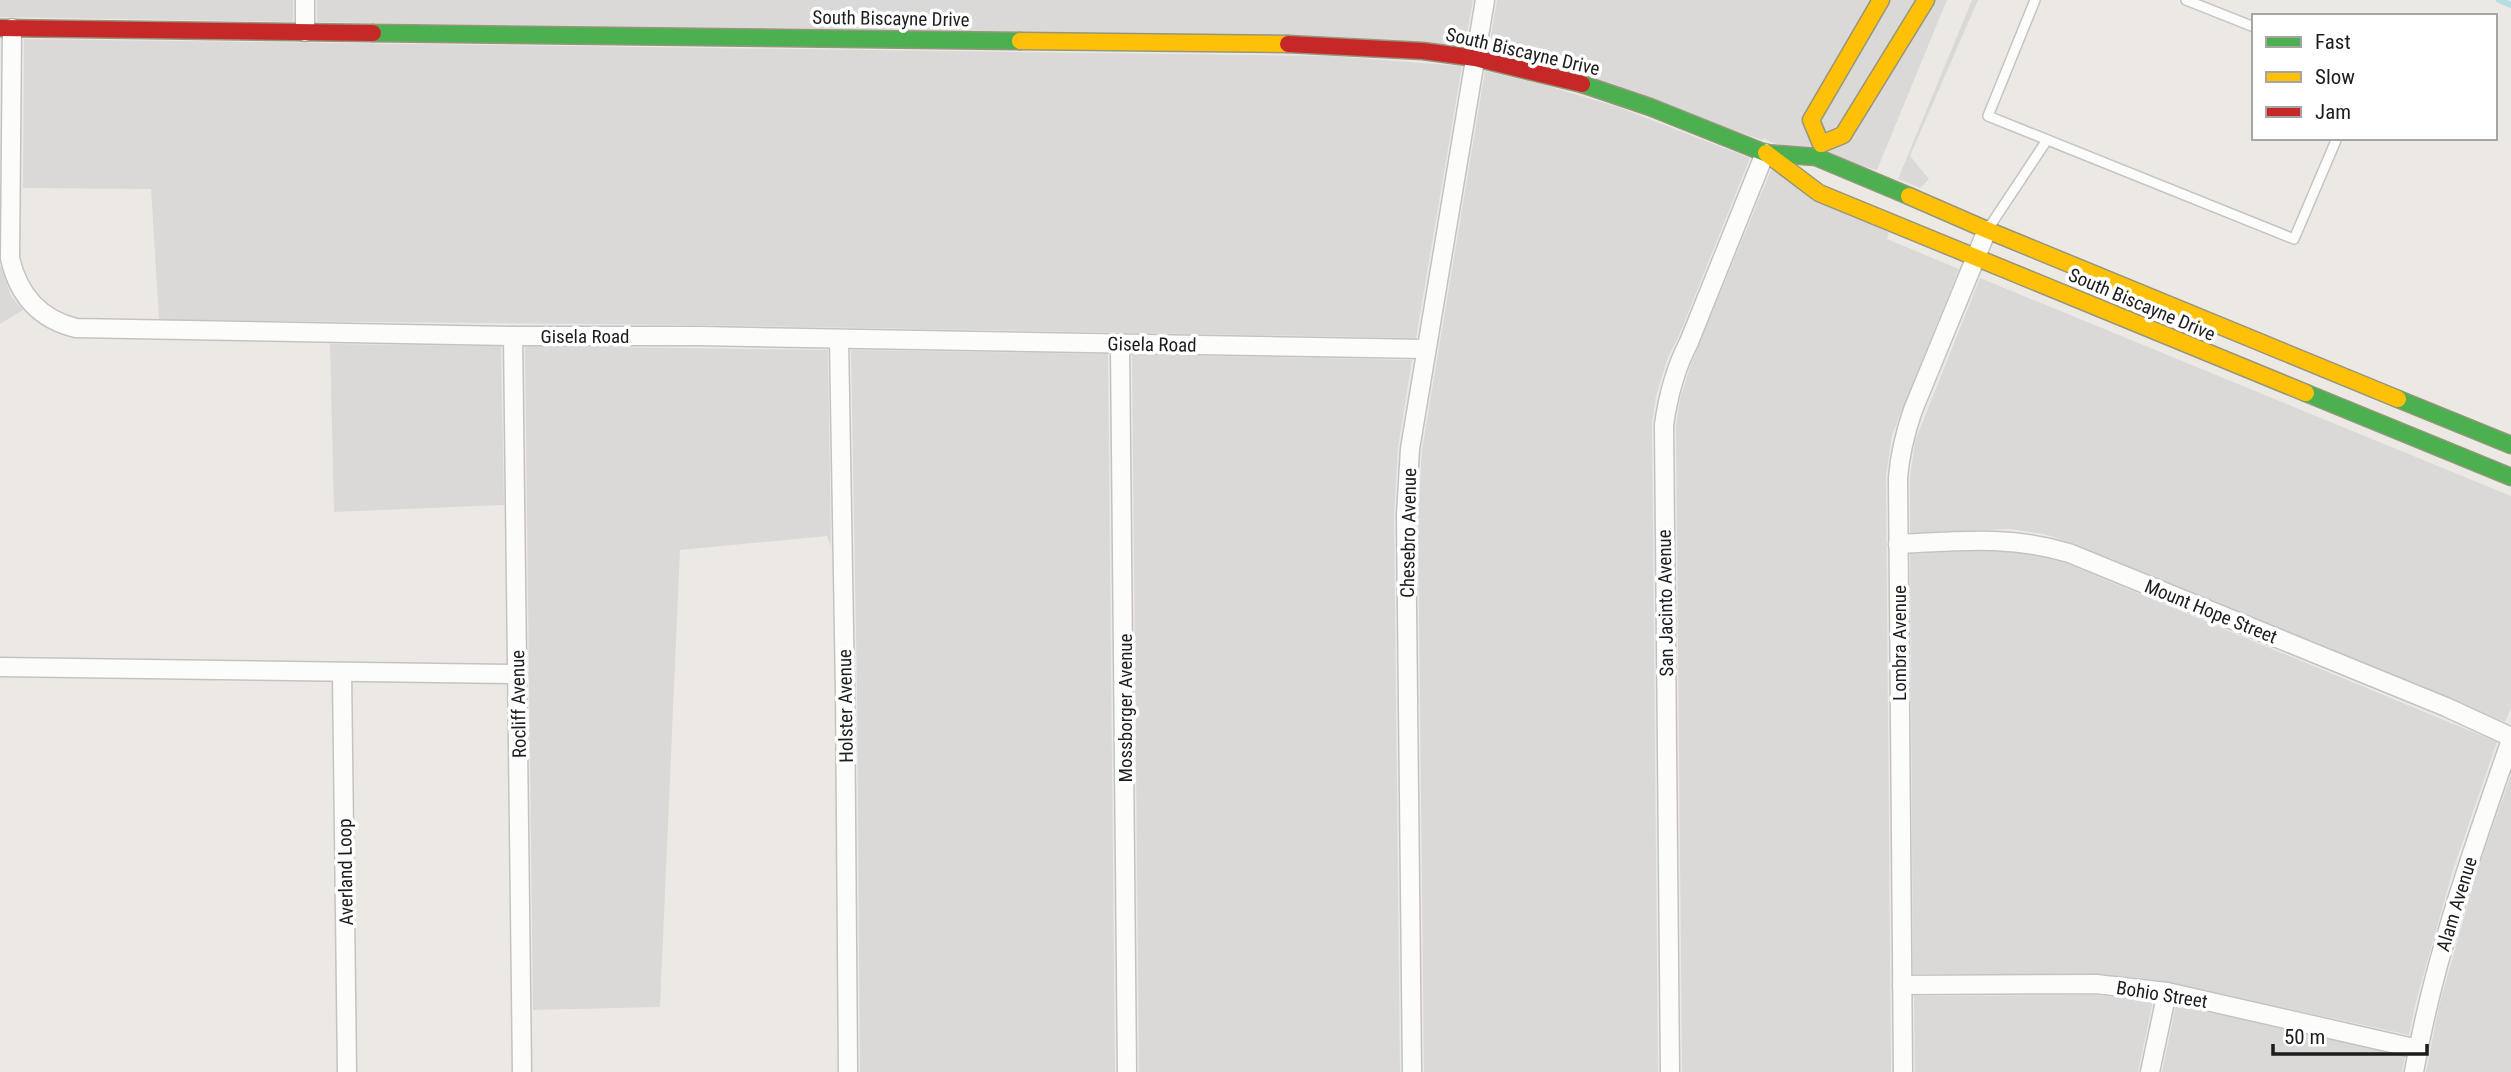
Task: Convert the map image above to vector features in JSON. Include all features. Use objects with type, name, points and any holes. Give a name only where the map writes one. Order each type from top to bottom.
[{"type":"street","points":[[305,0],[305,32]]},
{"type":"street","name":"Chesebro Avenue","points":[[1412,1072],[1406,515],[1410,449],[1485,0]]},
{"type":"street","points":[[1819,151],[1811,120],[1881,0]]},
{"type":"street","points":[[1805,183],[1819,151],[1843,135],[1926,0]]},
{"type":"street","name":"South Biscayne Drive","points":[[6,28],[1331,45],[1423,51],[1475,58],[1547,74],[1623,97],[1765,153],[1819,193],[2511,477]]},
{"type":"street","name":"Gisela Road","points":[[6,28],[10,258],[22,292],[33,306],[66,326],[89,329],[1426,349]]},
{"type":"street","name":"South Biscayne Drive","points":[[1765,153],[1819,151],[1883,184],[1987,230],[2511,445]]},
{"type":"street","name":"San Jacinto Avenue","points":[[1670,1072],[1664,425],[1668,397],[1679,360],[1689,342],[1765,153]]},
{"type":"street","name":"Lombra Avenue","points":[[1903,1072],[1898,478],[1903,438],[1987,230]]},
{"type":"street","name":"Rocliff Avenue","points":[[513,336],[522,1072]]},
{"type":"street","name":"Holster Avenue","points":[[839,339],[848,1072]]},
{"type":"street","name":"Mossborger Avenue","points":[[1120,344],[1127,1072]]},
{"type":"street","name":"Mount Hope Street","points":[[1898,544],[2010,540],[2070,553],[2446,707],[2511,738]]},
{"type":"street","points":[[0,667],[518,674]]},
{"type":"street","name":"Averland Loop","points":[[342,672],[348,1072]]},
{"type":"street","name":"Alam Avenue","points":[[2414,1072],[2427,1004],[2465,873],[2511,738]]},
{"type":"street","name":"Bohio Street","points":[[1902,985],[2096,984],[2167,992],[2418,1049]]},
{"type":"street","points":[[2150,1072],[2167,992]]},
{"type":"lane","points":[[2035,0],[1988,117],[2294,239],[2336,140]]},
{"type":"lane","points":[[2186,0],[2252,26]]},
{"type":"lane","points":[[1987,230],[2047,140]]},
{"type":"shaded area","points":[[0,0],[293,0],[293,22],[0,17]]},
{"type":"shaded area","points":[[317,0],[1473,0],[1465,45],[317,22]]},
{"type":"shaded area","points":[[1497,0],[1947,0],[1877,170],[1770,142],[1764,138],[1762,140],[1489,47]]},
{"type":"shaded area","points":[[1972,0],[1978,0],[1910,156],[1929,179],[1920,188],[1898,179]]},
{"type":"shaded area","points":[[24,39],[1330,56],[1462,66],[1416,338],[699,325],[159,320],[151,189],[23,188]]},
{"type":"shaded area","points":[[1485,71],[1618,107],[1750,158],[1668,357],[1656,396],[1652,424],[1658,1072],[1424,1072],[1418,515],[1422,450]]},
{"type":"shaded area","points":[[1771,170],[1889,233],[1887,239],[1959,269],[1892,435],[1886,477],[1891,1072],[1682,1072],[1676,426],[1680,399],[1691,364]]},
{"type":"shaded area","points":[[0,265],[11,296],[23,310],[0,324]]},
{"type":"shaded area","points":[[1980,278],[2511,496],[2511,708],[2505,722],[2073,543],[2044,534],[2010,529],[1910,533],[1910,478],[1915,441]]},
{"type":"shaded area","points":[[330,344],[501,346],[504,505],[334,512]]},
{"type":"shaded area","points":[[525,346],[828,350],[831,547],[827,536],[680,550],[660,1007],[533,1010]]},
{"type":"shaded area","points":[[851,350],[1108,354],[1115,1072],[860,1072]]},
{"type":"shaded area","points":[[1132,354],[1412,360],[1398,448],[1394,515],[1400,1072],[1139,1072]]},
{"type":"shaded area","points":[[2009,551],[2039,555],[2065,563],[2497,742],[2453,870],[2409,1035],[2157,980],[2096,974],[1913,974],[1910,554]]},
{"type":"shaded area","points":[[2511,775],[2511,1072],[2426,1072],[2439,1006],[2476,875]]},
{"type":"shaded area","points":[[2095,995],[2153,1001],[2138,1072],[1915,1072],[1914,996]]},
{"type":"shaded area","points":[[2176,1005],[2405,1056],[2402,1072],[2162,1072]]},
{"type":"waterway","points":[[2499,0],[2511,5]]},
{"type":"traffic: fast","points":[[373,33],[1020,41]]},
{"type":"traffic: fast","points":[[1582,84],[1650,107],[1765,153],[1816,157],[1909,196]]},
{"type":"traffic: fast","points":[[2306,393],[2511,477]]},
{"type":"traffic: fast","points":[[2398,399],[2511,445]]},
{"type":"traffic: slow","points":[[1881,0],[1811,120],[1821,144],[1843,135],[1926,0]]},
{"type":"traffic: slow","points":[[1020,41],[1288,44]]},
{"type":"traffic: slow","points":[[1766,153],[1819,193],[2306,393]]},
{"type":"traffic: slow","points":[[1909,196],[2398,399]]},
{"type":"traffic: jam","points":[[0,28],[373,33]]},
{"type":"traffic: jam","points":[[1288,44],[1423,51],[1475,58],[1582,84]]}]
